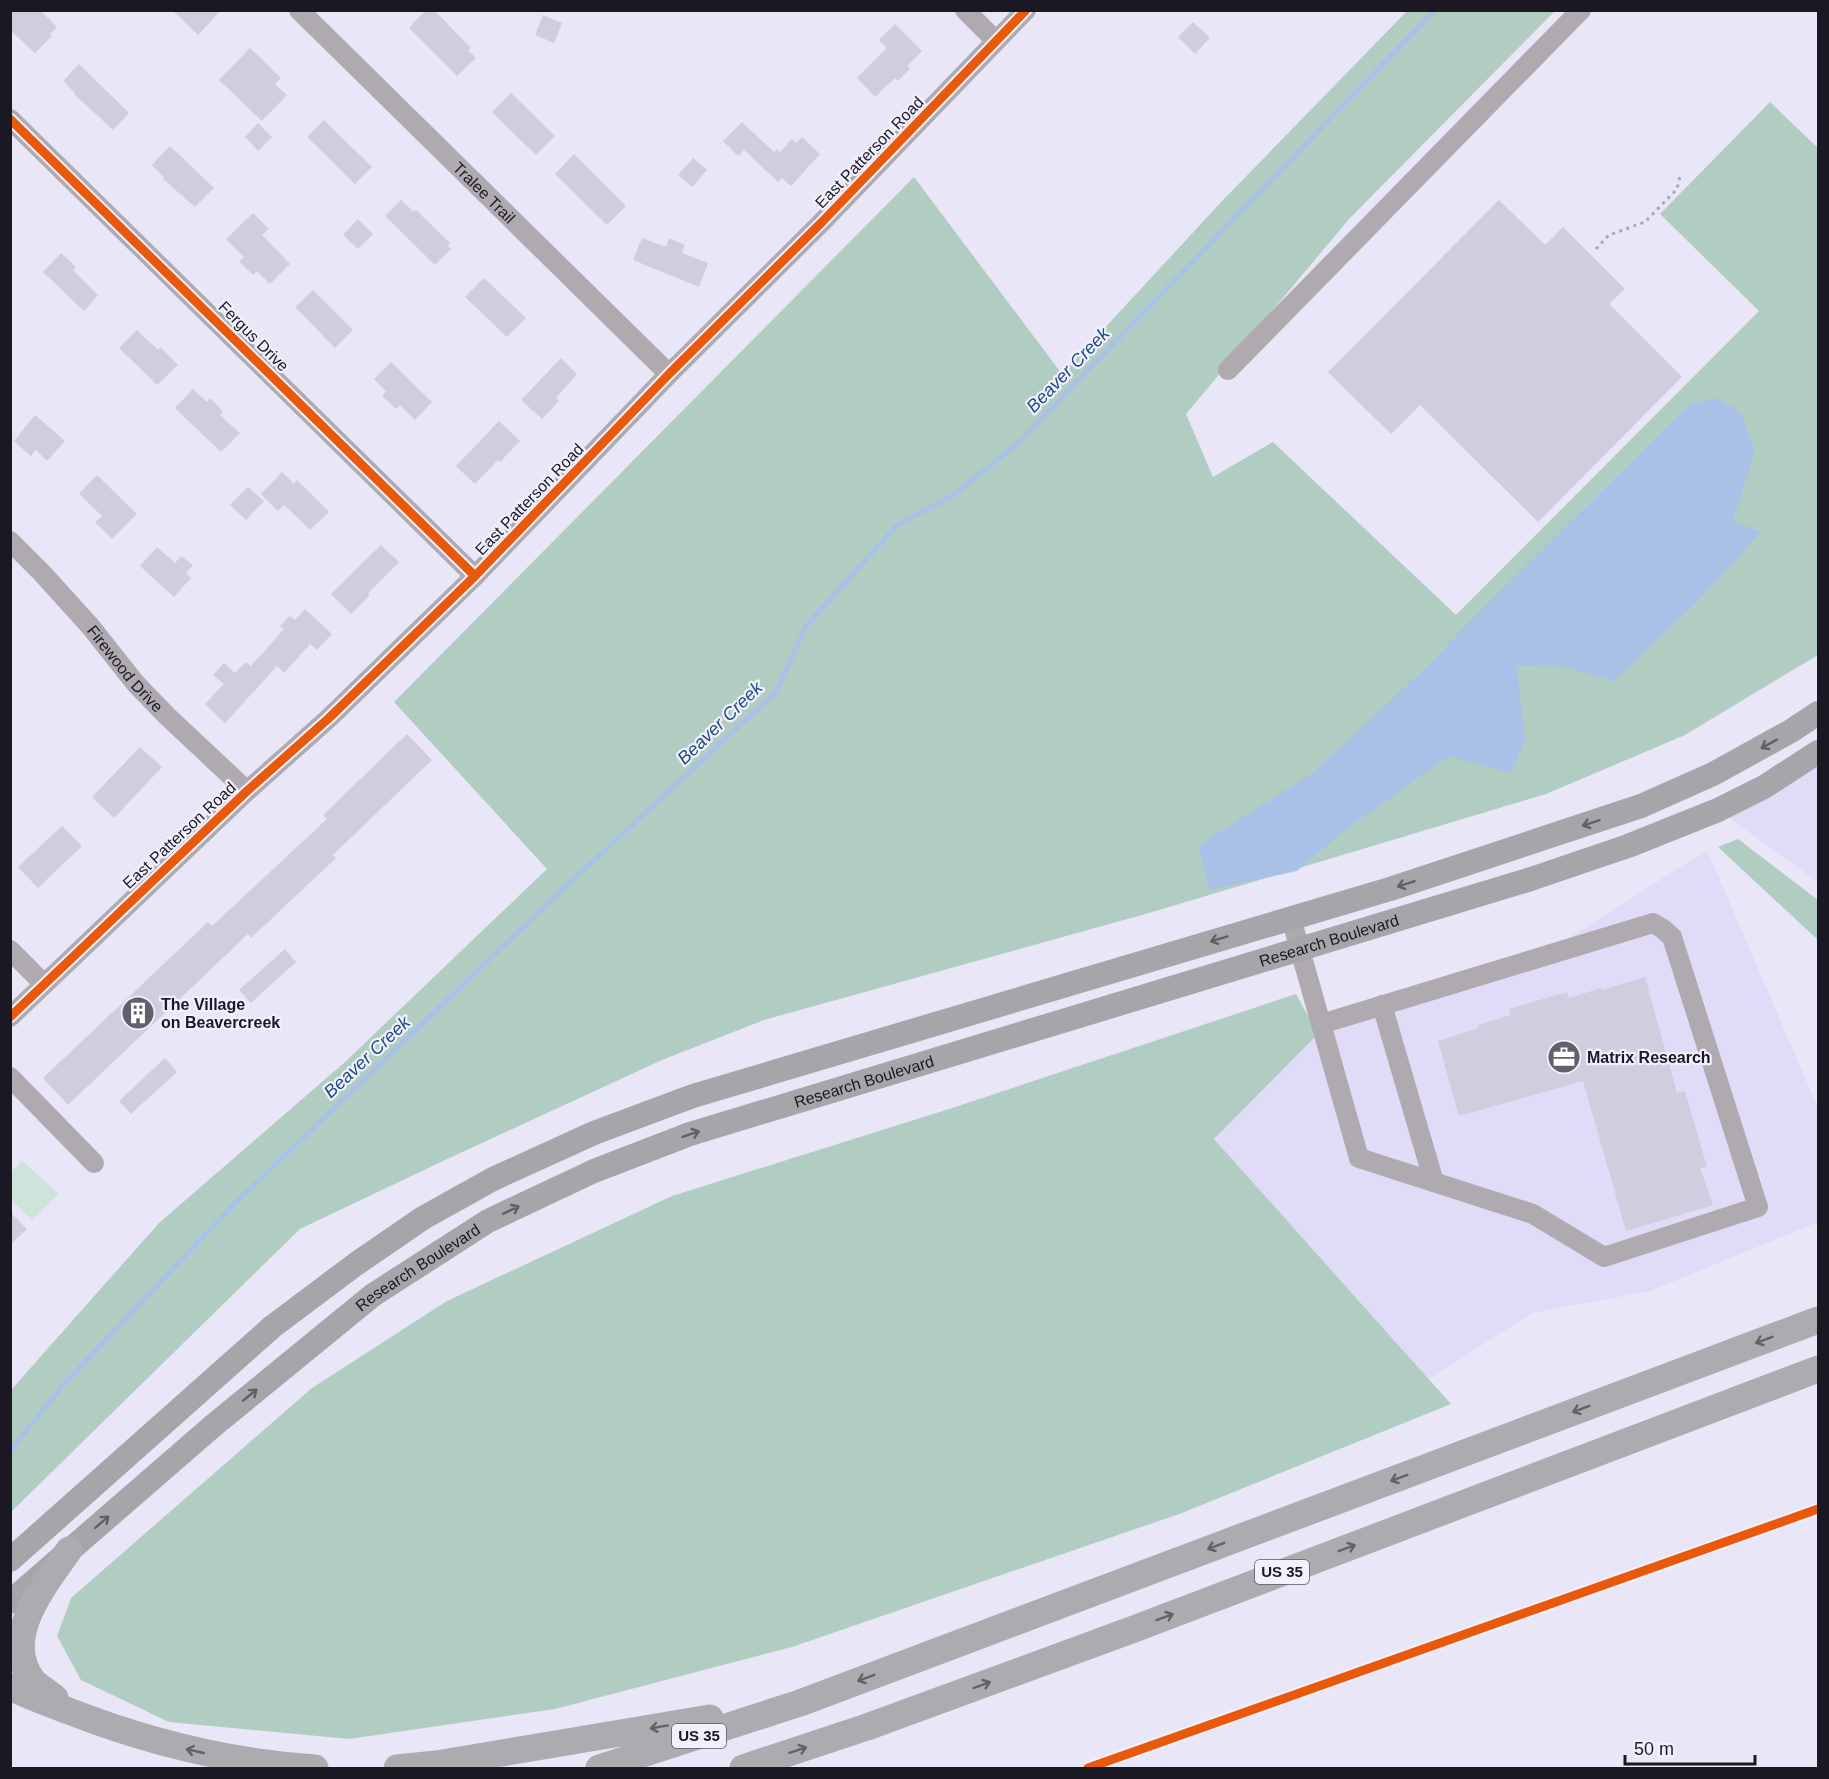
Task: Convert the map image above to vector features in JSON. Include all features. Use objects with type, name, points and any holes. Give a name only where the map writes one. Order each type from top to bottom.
[{"type":"highway","name":"US 35","points":[[599,1768],[800,1703],[1818,1320]]},
{"type":"highway","name":"US 35","points":[[743,1768],[867,1727],[1123,1633],[1818,1369]]},
{"type":"highway","points":[[69,1551],[28,1609],[16,1641],[20,1659],[33,1681],[78,1715]]},
{"type":"highway","points":[[10,1687],[107,1726],[173,1746],[228,1759],[315,1768]]},
{"type":"highway","points":[[397,1768],[435,1764],[800,1703]]},
{"type":"main road","name":"Research Boulevard","points":[[10,1560],[272,1327],[356,1263],[423,1218],[493,1179],[594,1133],[693,1096],[1390,889],[1641,806],[1713,774],[1791,731],[1818,713]]},
{"type":"main road","name":"Research Boulevard","points":[[10,1602],[214,1425],[373,1295],[488,1221],[594,1171],[690,1134],[1531,879],[1628,846],[1718,810],[1764,787],[1818,752]]},
{"type":"street","name":"Tralee Trail","points":[[299,10],[669,374]]},
{"type":"street","points":[[965,10],[996,41]]},
{"type":"street","name":"East Patterson Road","points":[[10,1017],[247,791],[329,718],[475,576],[669,374],[822,222],[1026,10]]},
{"type":"street","points":[[1228,370],[1581,10]]},
{"type":"street","name":"Fergus Drive","points":[[10,119],[475,576]]},
{"type":"street","name":"Firewood Drive","points":[[10,541],[90,626],[136,684],[166,716],[247,791]]},
{"type":"street","points":[[1291,918],[1359,1158],[1533,1214],[1604,1257],[1758,1207],[1672,937],[1653,923],[1322,1024]]},
{"type":"street","points":[[10,950],[44,984]]},
{"type":"street","points":[[1382,1005],[1434,1182]]},
{"type":"street","points":[[10,1077],[94,1163]]},
{"type":"path","points":[[1596,249],[1609,235],[1645,222],[1677,189],[1680,176]]},
{"type":"shaded area","points":[[1818,752],[1818,882],[1718,810]]},
{"type":"shaded area","points":[[1707,850],[1818,1108],[1818,1222],[1650,1291],[1532,1313],[1429,1379],[1214,1139],[1318,1034],[1547,952]]},
{"type":"green space","points":[[1407,11],[1555,11],[1349,219],[1186,414],[1213,477],[1273,442],[1456,615],[1759,311],[1660,214],[1770,102],[1818,148],[1818,655],[1685,735],[1546,794],[1149,913],[764,1020],[662,1060],[445,1160],[300,1229],[11,1512],[11,1390],[159,1223],[345,1062],[547,869],[394,702],[914,177],[1062,374],[1224,199]]},
{"type":"green space","points":[[1738,839],[1818,900],[1818,940],[1718,847]]},
{"type":"green space","points":[[1296,994],[1318,1034],[1214,1139],[1451,1404],[1182,1513],[792,1647],[555,1709],[349,1739],[169,1722],[81,1680],[57,1636],[71,1598],[312,1388],[447,1301],[672,1196],[946,1110]]},
{"type":"green space","points":[[22,1161],[59,1194],[32,1220],[11,1200],[11,1172]]},
{"type":"water","points":[[1720,398],[1741,414],[1755,451],[1733,521],[1761,532],[1700,599],[1614,681],[1556,665],[1517,666],[1525,740],[1511,773],[1449,756],[1341,833],[1297,871],[1209,890],[1198,846],[1311,774],[1431,663],[1465,626],[1691,403]]},
{"type":"building","points":[[10,10],[40,10],[57,27],[50,34],[52,36],[35,53],[10,30]]},
{"type":"building","points":[[172,10],[221,10],[198,35]]},
{"type":"building","points":[[426,10],[434,10],[471,48],[468,50],[476,58],[457,76],[409,28]]},
{"type":"building","points":[[543,15],[562,23],[554,43],[535,35]]},
{"type":"building","points":[[1193,22],[1210,38],[1195,54],[1178,37]]},
{"type":"building","points":[[895,24],[922,51],[907,66],[910,69],[898,81],[895,78],[875,97],[857,78],[887,48],[879,40]]},
{"type":"building","points":[[250,48],[281,78],[275,84],[287,95],[262,121],[219,80]]},
{"type":"building","points":[[79,64],[129,113],[113,130],[63,81]]},
{"type":"building","points":[[511,93],[555,136],[536,155],[492,112]]},
{"type":"building","points":[[324,120],[372,167],[355,184],[307,137]]},
{"type":"building","points":[[742,122],[774,152],[777,149],[780,152],[792,139],[796,143],[802,137],[820,154],[791,186],[782,178],[778,182],[744,150],[738,156],[723,141]]},
{"type":"building","points":[[258,123],[272,137],[258,151],[245,137]]},
{"type":"building","points":[[170,146],[214,188],[195,207],[163,179],[152,165]]},
{"type":"building","points":[[574,154],[626,206],[607,225],[555,174]]},
{"type":"building","points":[[693,158],[707,170],[692,187],[678,175]]},
{"type":"building","points":[[401,200],[414,212],[416,210],[450,243],[448,246],[451,249],[435,265],[385,216]]},
{"type":"building","points":[[1499,200],[1545,245],[1563,227],[1625,289],[1609,304],[1682,377],[1538,522],[1420,405],[1391,434],[1328,372]]},
{"type":"building","points":[[253,213],[269,229],[262,235],[290,264],[270,284],[257,271],[253,275],[239,261],[244,257],[226,239]]},
{"type":"building","points":[[358,219],[373,234],[358,249],[343,235]]},
{"type":"building","points":[[642,238],[666,247],[669,238],[685,245],[682,253],[708,263],[699,287],[633,260]]},
{"type":"building","points":[[61,253],[76,267],[73,270],[98,295],[84,311],[43,272]]},
{"type":"building","points":[[484,278],[526,318],[507,337],[465,297]]},
{"type":"building","points":[[313,290],[353,330],[335,348],[295,307]]},
{"type":"building","points":[[137,330],[158,350],[160,347],[178,365],[157,385],[119,348]]},
{"type":"building","points":[[561,358],[577,374],[556,398],[559,401],[542,419],[521,400]]},
{"type":"building","points":[[391,362],[432,402],[415,420],[400,405],[396,409],[382,396],[386,391],[374,379]]},
{"type":"building","points":[[193,389],[207,402],[210,398],[223,412],[220,415],[240,433],[221,452],[175,408]]},
{"type":"building","points":[[35,415],[65,441],[47,461],[36,450],[31,456],[14,441]]},
{"type":"building","points":[[499,421],[520,441],[475,484],[456,466]]},
{"type":"building","points":[[282,472],[294,484],[297,480],[329,512],[310,530],[284,505],[278,511],[261,494]]},
{"type":"building","points":[[97,475],[137,514],[112,539],[95,522],[102,516],[79,494]]},
{"type":"building","points":[[248,487],[264,501],[246,520],[230,505]]},
{"type":"building","points":[[381,545],[399,562],[351,614],[331,594]]},
{"type":"building","points":[[157,547],[175,563],[181,556],[193,565],[186,573],[191,578],[174,597],[140,566]]},
{"type":"building","points":[[305,609],[332,634],[317,650],[310,644],[284,673],[277,666],[225,723],[205,704],[224,684],[213,675],[224,663],[235,673],[246,662],[251,666],[284,629],[280,626],[290,616],[295,620]]},
{"type":"building","points":[[407,734],[432,760],[333,855],[336,858],[251,938],[248,934],[68,1105],[43,1078],[208,922],[212,926],[327,819],[323,815]]},
{"type":"building","points":[[140,747],[162,767],[114,818],[92,797]]},
{"type":"building","points":[[62,826],[82,846],[38,888],[18,867]]},
{"type":"building","points":[[285,949],[296,962],[251,1003],[239,990]]},
{"type":"building","points":[[1645,977],[1677,1093],[1685,1091],[1707,1167],[1700,1168],[1713,1205],[1626,1231],[1583,1081],[1459,1116],[1438,1041],[1511,1015],[1509,1009],[1567,992],[1569,998]]},
{"type":"building","points":[[165,1058],[177,1072],[131,1114],[119,1101]]},
{"type":"building","points":[[10,1212],[27,1229],[10,1245]]},
{"type":"waterway","name":"Beaver Creek","points":[[10,1451],[63,1385],[236,1202],[563,889],[776,692],[806,626],[897,525],[952,496],[1017,444],[1435,10]]},
{"type":"cycle path","points":[[10,1017],[247,791],[329,718],[475,576],[669,374],[822,222],[1026,10]]},
{"type":"cycle path","points":[[10,119],[475,576]]},
{"type":"cycle path","points":[[1088,1768],[1818,1509]]},
{"type":"place","name":"The Village on Beavercreek","points":[[138,1013]]},
{"type":"place","name":"Matrix Research","points":[[1564,1057]]}]
